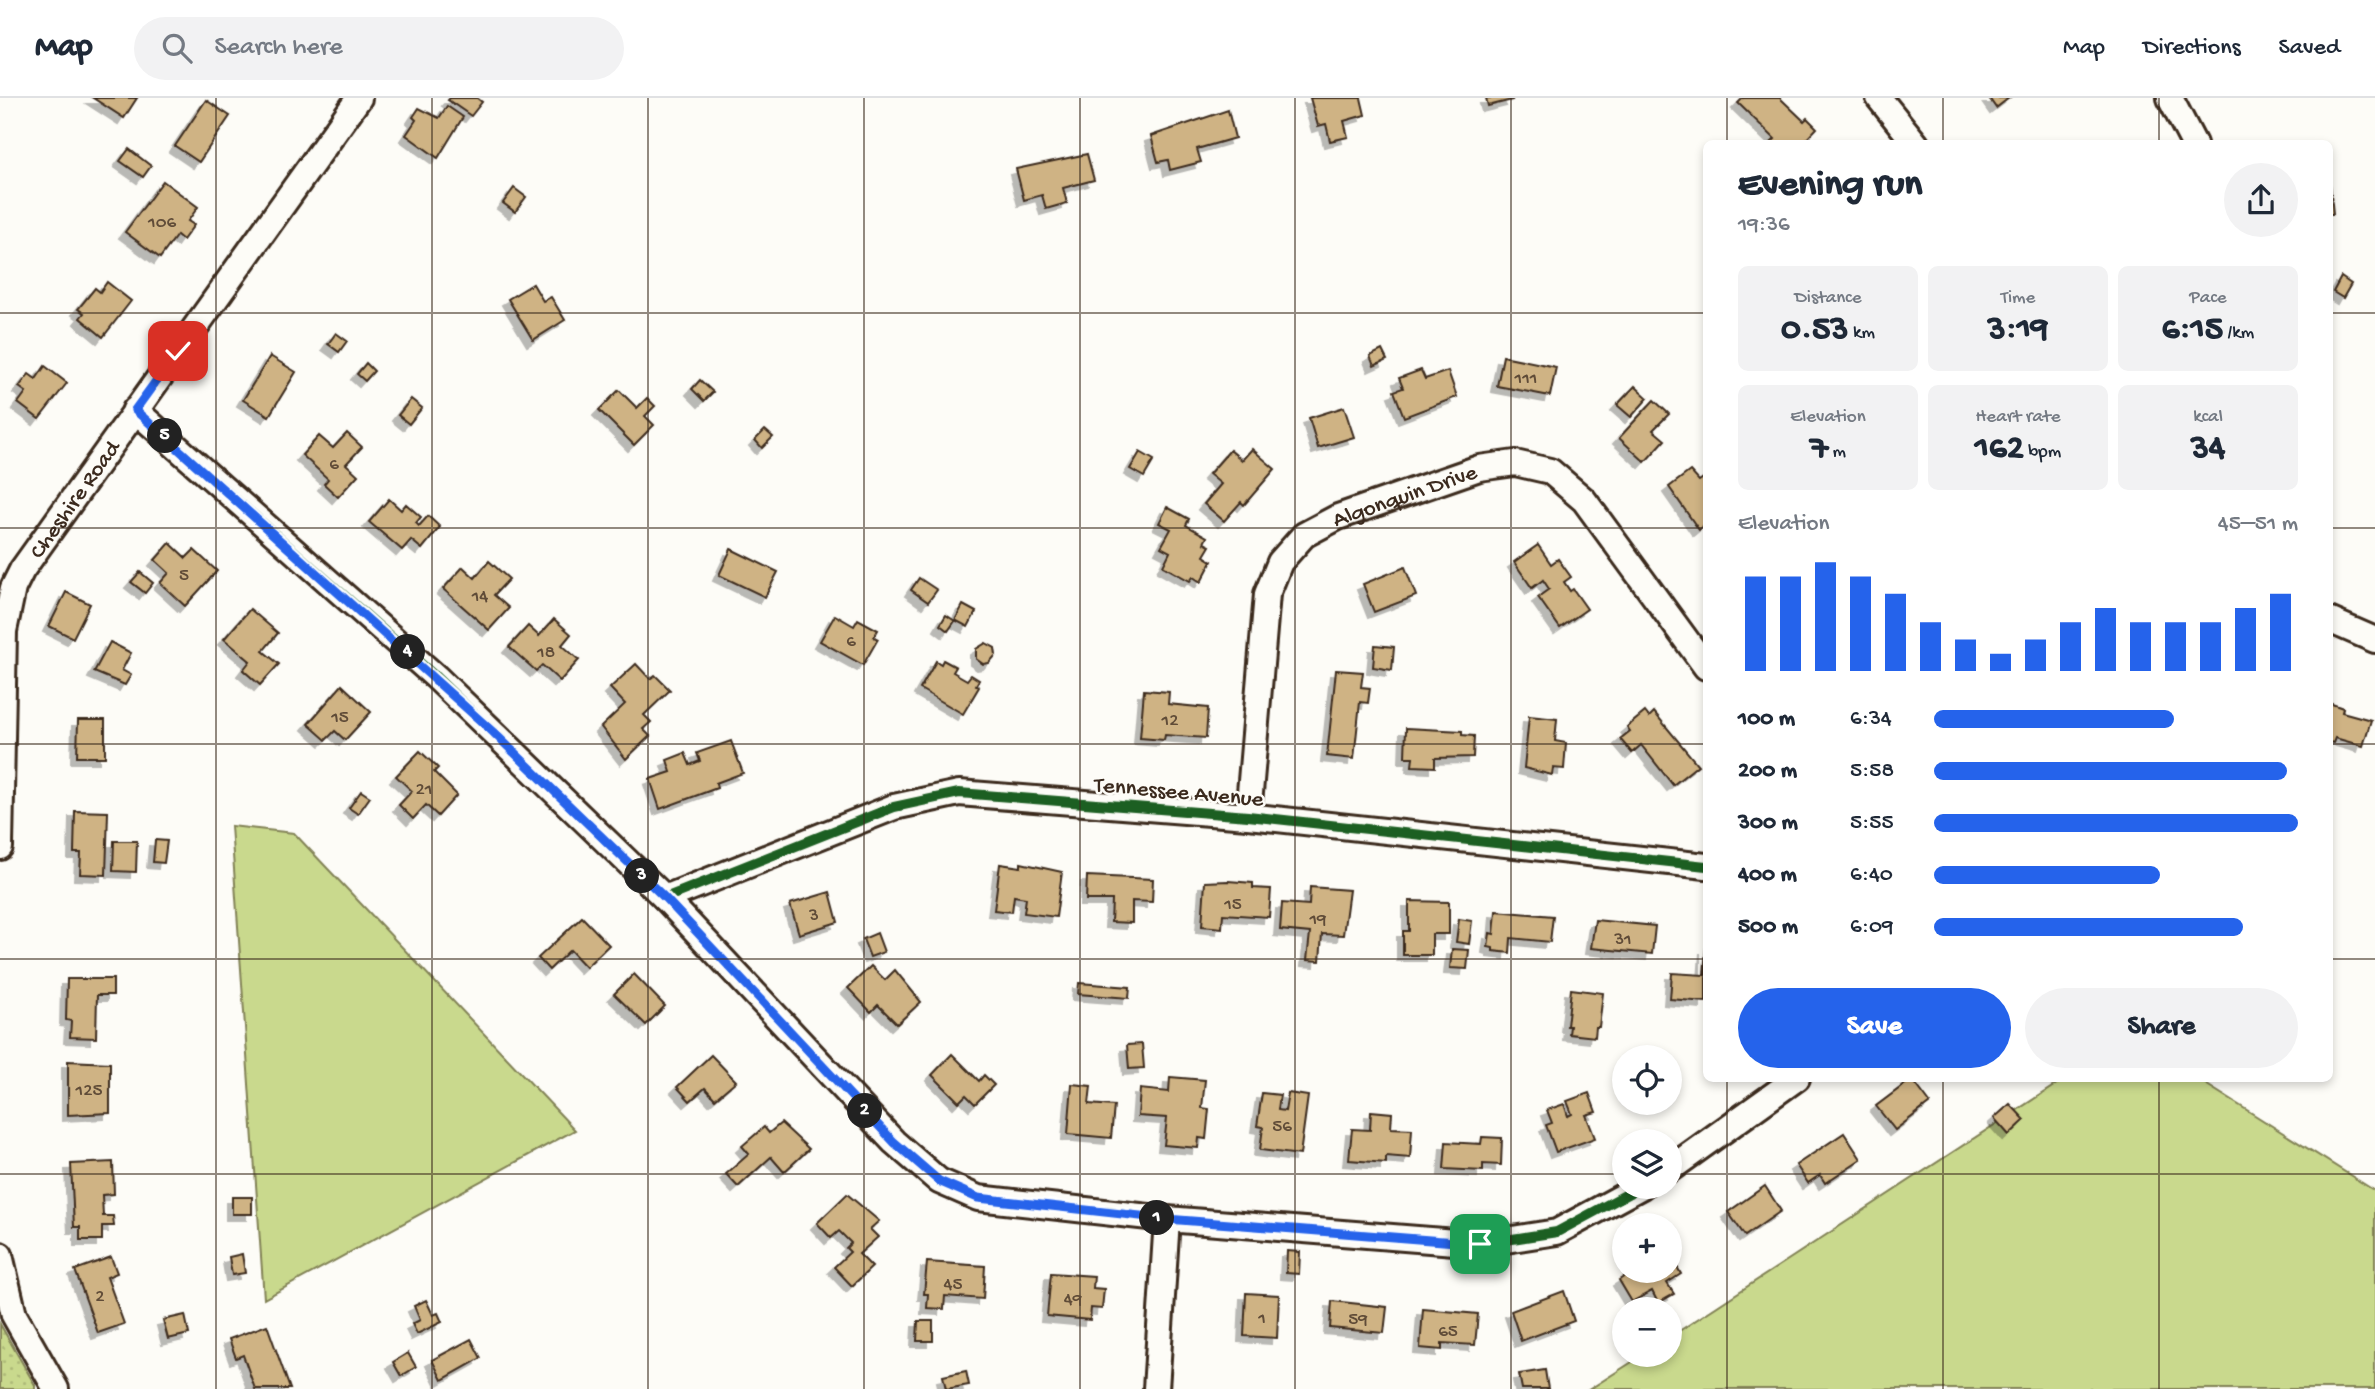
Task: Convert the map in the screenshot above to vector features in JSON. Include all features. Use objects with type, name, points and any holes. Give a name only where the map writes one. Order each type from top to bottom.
[{"type":"street","name":"Cheshire Road","points":[[0,847],[7,585],[22,570],[359,98]]},
{"type":"street","points":[[1879,98],[1913,140]]},
{"type":"street","points":[[2170,98],[2192,140]]},
{"type":"street","points":[[135,410],[436,677],[665,898],[894,1142],[939,1181],[978,1198],[1167,1219],[1480,1244],[1557,1232],[1618,1199]]},
{"type":"street","name":"Algonquin Drive","points":[[1248,816],[1267,594],[1280,562],[1304,535],[1338,517],[1479,468],[1515,463],[1550,471],[1584,500],[1703,663]]},
{"type":"street","points":[[2333,622],[2375,640]]},
{"type":"street","name":"Tennessee Avenue","points":[[665,898],[894,807],[959,793],[1248,816],[1703,866]]},
{"type":"street","points":[[1682,1160],[1791,1082]]},
{"type":"street","points":[[1156,1389],[1167,1219]]},
{"type":"street","points":[[0,1255],[14,1315],[56,1389]]},
{"type":"green space","points":[[231,826],[294,833],[575,1130],[264,1299]]},
{"type":"green space","points":[[2060,1082],[2202,1082],[2375,1191],[2375,1389],[1590,1389],[1624,1367],[1682,1367],[1682,1329]]},
{"type":"green space","points":[[0,1324],[35,1385],[35,1389],[0,1389]]},
{"type":"building","points":[[93,98],[137,98],[124,118]]},
{"type":"building","points":[[477,98],[482,102],[471,116],[448,100]]},
{"type":"building","points":[[1310,98],[1361,98],[1365,115],[1344,121],[1348,137],[1330,141],[1326,124],[1318,126]]},
{"type":"building","points":[[1486,98],[1511,98],[1512,100],[1488,106]]},
{"type":"building","points":[[1743,98],[1780,98],[1804,121],[1807,118],[1817,128],[1806,140],[1774,140],[1738,103]]},
{"type":"building","points":[[1989,98],[2009,98],[1996,108]]},
{"type":"building","points":[[206,100],[230,116],[199,162],[175,146]]},
{"type":"building","points":[[447,106],[463,117],[438,158],[406,135],[416,120],[413,117],[419,108],[439,118]]},
{"type":"building","points":[[1228,110],[1235,138],[1197,149],[1201,162],[1170,170],[1168,160],[1158,162],[1151,136]]},
{"type":"building","points":[[129,149],[151,166],[143,177],[120,161]]},
{"type":"building","points":[[1087,154],[1094,180],[1063,188],[1067,203],[1046,209],[1042,195],[1024,200],[1016,169]]},
{"type":"building","points":[[163,181],[198,207],[188,221],[194,225],[183,240],[177,235],[160,258],[125,232]]},
{"type":"building","points":[[514,188],[526,197],[515,212],[503,203]]},
{"type":"building","points":[[2341,277],[2351,284],[2343,298],[2333,292]]},
{"type":"building","points":[[107,282],[131,301],[103,337],[80,318],[84,313],[78,309],[95,288],[100,292]]},
{"type":"building","points":[[533,284],[543,301],[551,297],[565,320],[533,340],[508,299]]},
{"type":"building","points":[[336,333],[347,341],[339,352],[328,344]]},
{"type":"building","points":[[1382,350],[1387,360],[1374,366],[1370,356]]},
{"type":"building","points":[[270,356],[296,372],[269,416],[243,400]]},
{"type":"building","points":[[1503,356],[1556,367],[1550,396],[1497,386]]},
{"type":"building","points":[[366,363],[374,371],[365,381],[357,374]]},
{"type":"building","points":[[45,366],[67,383],[39,419],[18,403],[26,392],[19,387],[29,374],[36,379]]},
{"type":"building","points":[[1421,370],[1425,379],[1448,371],[1457,397],[1404,417],[1394,391],[1403,388],[1399,378]]},
{"type":"building","points":[[700,380],[713,392],[704,401],[692,389]]},
{"type":"building","points":[[1635,386],[1648,398],[1631,417],[1617,405]]},
{"type":"building","points":[[619,390],[637,408],[647,398],[655,406],[645,416],[654,425],[634,445],[599,410]]},
{"type":"building","points":[[411,399],[422,408],[409,424],[398,415]]},
{"type":"building","points":[[1654,400],[1669,414],[1653,430],[1665,440],[1645,462],[1619,438]]},
{"type":"building","points":[[1344,407],[1354,437],[1318,448],[1309,418]]},
{"type":"building","points":[[765,430],[773,437],[762,448],[755,440]]},
{"type":"building","points":[[347,433],[362,447],[346,464],[358,475],[338,497],[324,484],[328,479],[302,455],[319,436],[333,448]]},
{"type":"building","points":[[1252,449],[1275,469],[1244,505],[1241,502],[1224,521],[1204,504],[1221,484],[1209,474],[1230,450],[1242,460]]},
{"type":"building","points":[[1140,452],[1154,460],[1144,477],[1130,469]]},
{"type":"building","points":[[1690,471],[1699,481],[1703,478],[1703,527],[1699,530],[1669,487]]},
{"type":"building","points":[[389,499],[401,510],[406,504],[421,517],[416,523],[419,526],[428,516],[440,527],[422,549],[411,540],[402,550],[369,522]]},
{"type":"building","points":[[1167,507],[1189,519],[1186,525],[1207,537],[1204,543],[1210,546],[1204,556],[1212,561],[1201,582],[1193,577],[1190,581],[1163,566],[1170,552],[1161,547],[1171,529],[1159,523]]},
{"type":"building","points":[[170,543],[186,558],[194,550],[217,571],[185,606],[160,583],[169,573],[155,560]]},
{"type":"building","points":[[1538,545],[1551,564],[1558,559],[1571,577],[1564,582],[1570,591],[1573,589],[1587,609],[1560,628],[1538,597],[1549,589],[1543,580],[1532,588],[1514,562]]},
{"type":"building","points":[[731,549],[778,572],[765,597],[719,575]]},
{"type":"building","points":[[489,561],[509,579],[494,595],[509,608],[489,630],[443,589],[463,567],[475,578]]},
{"type":"building","points":[[1405,567],[1416,596],[1374,612],[1363,584]]},
{"type":"building","points":[[140,572],[153,583],[145,593],[131,582]]},
{"type":"building","points":[[919,578],[937,590],[928,602],[911,590]]},
{"type":"building","points":[[66,592],[90,604],[73,638],[49,626]]},
{"type":"building","points":[[963,605],[976,612],[968,627],[955,620]]},
{"type":"building","points":[[250,609],[278,633],[263,651],[279,664],[260,685],[243,670],[250,661],[224,639]]},
{"type":"building","points":[[835,615],[854,626],[858,619],[878,630],[874,637],[878,639],[863,665],[820,641]]},
{"type":"building","points":[[946,615],[955,621],[948,631],[940,625]]},
{"type":"building","points":[[554,619],[571,634],[562,645],[579,660],[560,681],[542,665],[536,671],[509,647],[528,626],[539,636]]},
{"type":"building","points":[[110,642],[131,653],[122,670],[131,675],[125,685],[94,672]]},
{"type":"building","points":[[986,643],[995,648],[996,655],[989,663],[983,664],[976,659],[976,649]]},
{"type":"building","points":[[1375,645],[1394,647],[1392,670],[1373,667]]},
{"type":"building","points":[[943,660],[956,667],[953,672],[967,680],[971,675],[979,680],[976,685],[979,687],[963,714],[920,689],[936,661],[941,664]]},
{"type":"building","points":[[636,664],[650,679],[655,675],[670,690],[644,715],[651,722],[643,729],[650,736],[626,759],[601,727],[625,704],[610,688]]},
{"type":"building","points":[[1336,670],[1363,672],[1361,687],[1370,688],[1368,703],[1360,702],[1354,759],[1327,756]]},
{"type":"building","points":[[342,685],[371,712],[345,740],[335,731],[326,740],[308,724]]},
{"type":"building","points":[[1144,690],[1169,692],[1168,704],[1208,708],[1206,738],[1165,735],[1164,740],[1140,738]]},
{"type":"building","points":[[2333,704],[2343,708],[2342,712],[2371,720],[2363,746],[2335,738],[2333,743]]},
{"type":"building","points":[[1645,712],[1649,717],[1654,712],[1698,765],[1673,785],[1641,745],[1632,753],[1620,739],[1630,731],[1627,727]]},
{"type":"building","points":[[1529,716],[1557,719],[1555,741],[1566,743],[1564,769],[1553,768],[1552,775],[1524,768]]},
{"type":"building","points":[[78,720],[105,720],[105,757],[77,757]]},
{"type":"building","points":[[1406,728],[1462,731],[1462,735],[1474,736],[1473,757],[1435,758],[1435,767],[1412,766],[1413,757],[1405,757]]},
{"type":"building","points":[[731,741],[743,773],[716,783],[717,788],[660,809],[650,779],[671,772],[667,760],[685,753],[690,765],[700,761],[697,753]]},
{"type":"building","points":[[420,751],[438,768],[434,772],[457,795],[438,816],[426,805],[413,819],[399,805],[412,791],[396,776]]},
{"type":"building","points":[[361,791],[370,797],[358,814],[349,808]]},
{"type":"building","points":[[75,811],[108,812],[106,875],[80,874],[81,853],[74,853]]},
{"type":"building","points":[[155,840],[167,841],[164,863],[153,862]]},
{"type":"building","points":[[114,841],[137,841],[136,872],[113,871]]},
{"type":"building","points":[[1021,863],[1062,872],[1056,917],[1024,913],[1026,898],[1014,896],[1012,912],[994,910],[1000,864],[1021,867]]},
{"type":"building","points":[[1087,876],[1153,879],[1152,902],[1132,901],[1132,923],[1111,922],[1112,900],[1086,900]]},
{"type":"building","points":[[1205,882],[1253,883],[1253,888],[1271,889],[1269,917],[1223,914],[1222,928],[1202,926]]},
{"type":"building","points":[[1310,887],[1349,890],[1343,935],[1322,934],[1320,961],[1307,960],[1310,933],[1280,930],[1282,903],[1309,905]]},
{"type":"building","points":[[830,892],[838,922],[799,934],[790,904]]},
{"type":"building","points":[[1409,901],[1449,902],[1449,934],[1432,934],[1432,955],[1403,955],[1403,931],[1409,931]]},
{"type":"building","points":[[1496,911],[1553,916],[1550,942],[1511,938],[1510,953],[1493,951],[1493,948],[1488,947],[1490,933],[1494,934]]},
{"type":"building","points":[[582,917],[609,945],[586,967],[570,950],[549,970],[538,958]]},
{"type":"building","points":[[1459,919],[1472,921],[1469,944],[1456,942]]},
{"type":"building","points":[[1595,920],[1655,926],[1652,954],[1591,948]]},
{"type":"building","points":[[877,933],[884,952],[870,957],[863,939]]},
{"type":"building","points":[[1452,949],[1469,950],[1467,969],[1450,968]]},
{"type":"building","points":[[871,966],[885,980],[895,970],[921,1002],[897,1024],[878,1005],[871,1012],[848,988]]},
{"type":"building","points":[[1672,973],[1703,975],[1703,1002],[1670,999]]},
{"type":"building","points":[[634,974],[665,1006],[646,1025],[614,994]]},
{"type":"building","points":[[67,979],[113,979],[113,995],[97,995],[96,1038],[70,1037],[71,1021],[66,1020]]},
{"type":"building","points":[[1079,983],[1130,987],[1129,998],[1078,994]]},
{"type":"building","points":[[1571,989],[1603,993],[1599,1027],[1596,1027],[1595,1037],[1569,1034],[1570,1026],[1567,1026]]},
{"type":"building","points":[[1142,1044],[1144,1068],[1129,1069],[1127,1045]]},
{"type":"building","points":[[952,1054],[979,1081],[984,1075],[994,1085],[975,1104],[966,1095],[959,1102],[932,1075]]},
{"type":"building","points":[[711,1055],[736,1081],[715,1099],[705,1088],[690,1101],[677,1087]]},
{"type":"building","points":[[68,1061],[110,1063],[110,1113],[68,1115]]},
{"type":"building","points":[[1170,1077],[1205,1080],[1202,1108],[1209,1109],[1206,1139],[1199,1138],[1198,1148],[1164,1145],[1167,1118],[1138,1116],[1140,1089],[1169,1092]]},
{"type":"building","points":[[1908,1082],[1914,1082],[1930,1103],[1895,1130],[1876,1106]]},
{"type":"building","points":[[1072,1084],[1091,1086],[1089,1104],[1114,1106],[1111,1138],[1068,1134]]},
{"type":"building","points":[[1262,1093],[1280,1095],[1278,1110],[1285,1111],[1288,1093],[1308,1096],[1300,1155],[1260,1150],[1263,1127],[1257,1126]]},
{"type":"building","points":[[1589,1093],[1596,1112],[1586,1115],[1595,1138],[1556,1152],[1546,1125],[1552,1123],[1547,1110],[1564,1104],[1568,1116],[1572,1114],[1567,1101]]},
{"type":"building","points":[[2010,1104],[2025,1120],[2009,1135],[1994,1118]]},
{"type":"building","points":[[1371,1111],[1392,1113],[1391,1128],[1412,1129],[1410,1158],[1386,1156],[1386,1163],[1349,1160],[1352,1129],[1370,1130]]},
{"type":"building","points":[[781,1123],[809,1149],[784,1172],[771,1157],[738,1187],[726,1174],[749,1154],[742,1146],[764,1127],[769,1133]]},
{"type":"building","points":[[1844,1133],[1861,1159],[1825,1183],[1820,1175],[1808,1183],[1796,1165]]},
{"type":"building","points":[[1482,1137],[1502,1138],[1501,1165],[1483,1164],[1483,1171],[1444,1169],[1446,1142],[1481,1144]]},
{"type":"building","points":[[113,1162],[114,1194],[102,1195],[103,1216],[113,1216],[114,1226],[102,1226],[102,1240],[80,1240],[80,1227],[74,1227],[71,1164]]},
{"type":"building","points":[[1765,1186],[1781,1211],[1745,1236],[1728,1212]]},
{"type":"building","points":[[847,1194],[879,1221],[870,1229],[878,1237],[859,1254],[872,1267],[852,1286],[834,1267],[850,1252],[846,1248],[851,1243],[839,1231],[831,1238],[817,1223]]},
{"type":"building","points":[[232,1197],[252,1197],[252,1214],[232,1214]]},
{"type":"building","points":[[1287,1251],[1300,1252],[1299,1274],[1286,1273]]},
{"type":"building","points":[[242,1254],[245,1273],[232,1275],[229,1257]]},
{"type":"building","points":[[111,1257],[117,1273],[107,1277],[124,1324],[98,1333],[75,1270]]},
{"type":"building","points":[[927,1262],[985,1266],[983,1299],[945,1296],[944,1309],[927,1308],[928,1294],[924,1294]]},
{"type":"building","points":[[1051,1273],[1094,1276],[1093,1288],[1104,1289],[1102,1309],[1091,1308],[1090,1320],[1047,1316]]},
{"type":"building","points":[[1621,1283],[1667,1283],[1674,1294],[1669,1297],[1655,1297],[1652,1291],[1641,1297],[1629,1297]]},
{"type":"building","points":[[1564,1291],[1574,1321],[1521,1341],[1511,1311]]},
{"type":"building","points":[[1246,1293],[1279,1295],[1277,1338],[1244,1336]]},
{"type":"building","points":[[426,1300],[433,1315],[438,1313],[442,1322],[417,1334],[412,1324],[420,1320],[414,1306]]},
{"type":"building","points":[[1332,1301],[1387,1307],[1384,1333],[1330,1328]]},
{"type":"building","points":[[1423,1309],[1478,1314],[1475,1345],[1442,1343],[1442,1350],[1420,1348]]},
{"type":"building","points":[[185,1315],[189,1334],[168,1339],[163,1320]]},
{"type":"building","points":[[918,1321],[933,1321],[933,1341],[917,1341]]},
{"type":"building","points":[[267,1325],[290,1389],[255,1389],[243,1355],[236,1358],[229,1339]]},
{"type":"building","points":[[471,1339],[481,1358],[442,1380],[432,1360]]},
{"type":"building","points":[[408,1353],[416,1367],[401,1376],[393,1362]]},
{"type":"building","points":[[1545,1370],[1548,1389],[1522,1389],[1519,1374]]},
{"type":"building","points":[[966,1371],[969,1385],[946,1389],[943,1376]]},
{"type":"cycle path","points":[[135,410],[436,677],[665,898],[894,1142],[939,1181],[978,1198],[1167,1219],[1480,1244],[1557,1232],[1618,1199]]},
{"type":"cycle path","points":[[665,898],[894,807],[959,793],[1248,816],[1703,866]]},
{"type":"route","points":[[178,351],[135,410],[436,677],[665,898],[894,1142],[939,1181],[978,1198],[1167,1219],[1480,1244]]}]
